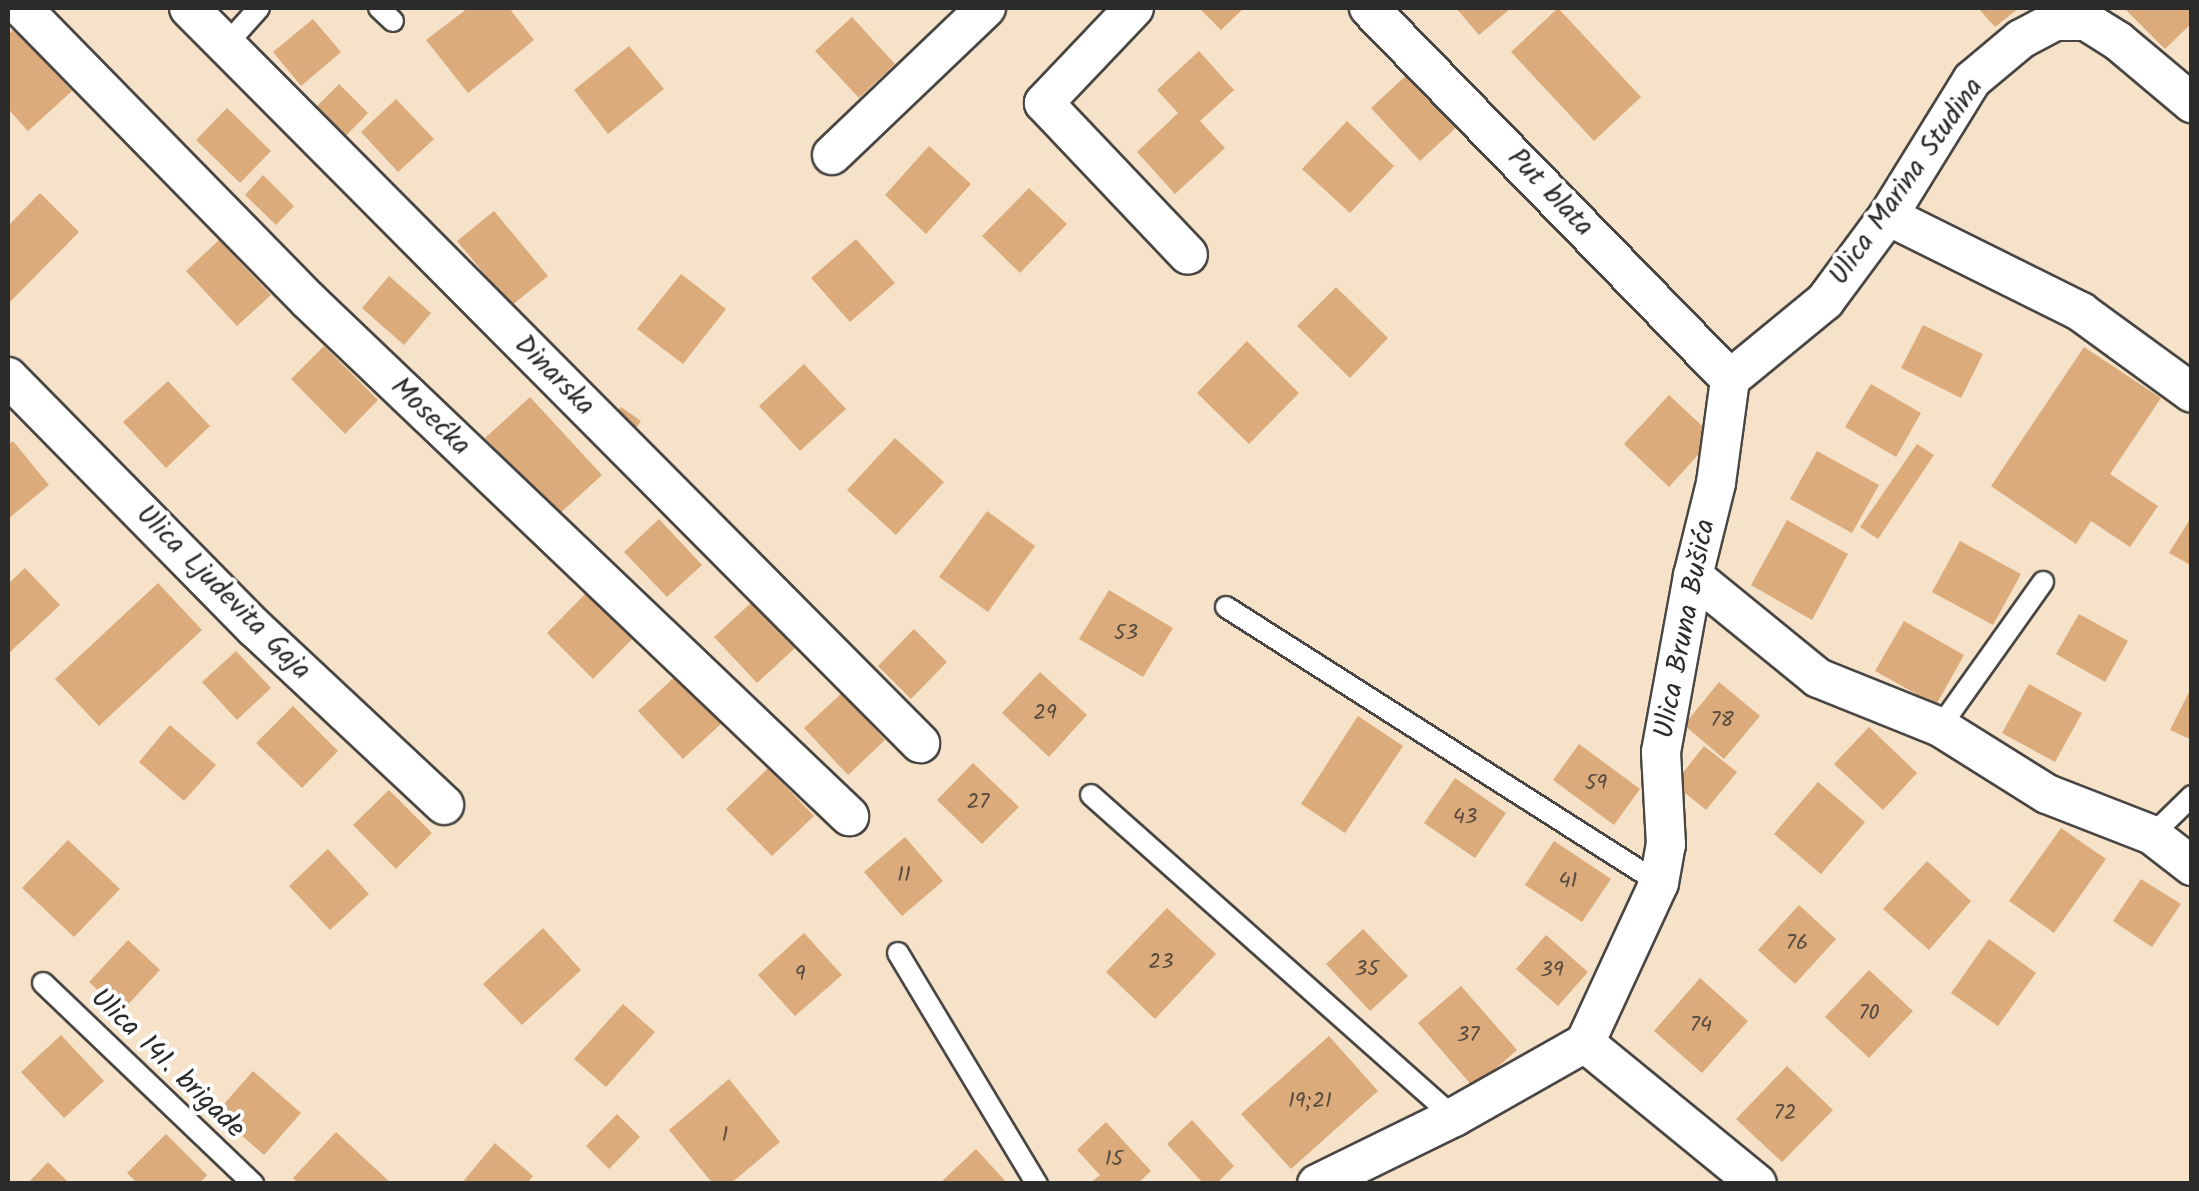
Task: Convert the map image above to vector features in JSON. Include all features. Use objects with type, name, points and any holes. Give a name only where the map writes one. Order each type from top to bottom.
[{"type":"street","name":"Mosećka","points":[[22,8],[308,300],[849,816]]},
{"type":"street","name":"Dinarska","points":[[189,8],[920,743]]},
{"type":"street","points":[[832,155],[986,8]]},
{"type":"street","points":[[1134,8],[1044,102],[1188,255]]},
{"type":"street","name":"Put blata","points":[[1370,8],[1730,379]]},
{"type":"street","name":"Ulica Marina Studina","points":[[1730,379],[1825,301],[1888,216],[1972,80],[2020,38],[2055,20],[2081,14],[2192,103]]},
{"type":"street","points":[[1888,216],[2080,312],[2192,393]]},
{"type":"street","name":"Ulica Ljudevita Gaja","points":[[8,376],[255,628],[444,806]]},
{"type":"street","name":"Ulica Bruna Bušića","points":[[1584,1043],[1658,884],[1666,844],[1661,752],[1692,576],[1716,483],[1730,379]]},
{"type":"street","points":[[1692,576],[1818,678],[1940,727],[2047,794],[2152,835],[2192,866]]},
{"type":"street","points":[[1317,1184],[1454,1117],[1584,1043],[1757,1184]]},
{"type":"lane","points":[[226,46],[260,8]]},
{"type":"lane","points":[[1940,727],[2043,582]]},
{"type":"lane","points":[[1226,607],[1490,772],[1658,884]]},
{"type":"lane","points":[[1091,796],[1454,1117]]},
{"type":"lane","points":[[2152,835],[2192,796]]},
{"type":"lane","points":[[898,953],[1037,1184]]},
{"type":"lane","name":"Ulica 141. brigade","points":[[43,984],[252,1184]]},
{"type":"building","points":[[468,8],[509,8],[534,40],[468,93],[426,40]]},
{"type":"building","points":[[1199,8],[1244,8],[1221,30]]},
{"type":"building","points":[[1456,8],[1511,8],[1479,35]]},
{"type":"building","points":[[1558,8],[1641,97],[1594,141],[1511,52]]},
{"type":"building","points":[[1978,8],[2019,8],[1995,27]]},
{"type":"building","points":[[2124,8],[2192,8],[2192,23],[2165,49]]},
{"type":"building","points":[[852,17],[895,64],[859,98],[815,51]]},
{"type":"building","points":[[313,19],[341,52],[301,86],[273,52]]},
{"type":"building","points":[[14,29],[72,91],[28,131],[8,109],[8,35]]},
{"type":"building","points":[[629,46],[664,89],[608,134],[574,90]]},
{"type":"building","points":[[1199,51],[1234,90],[1200,121],[1225,148],[1175,194],[1137,152],[1178,113],[1157,90]]},
{"type":"building","points":[[1411,71],[1460,124],[1420,161],[1371,108]]},
{"type":"building","points":[[339,84],[368,113],[338,144],[308,115]]},
{"type":"building","points":[[396,99],[434,139],[398,172],[361,132]]},
{"type":"building","points":[[227,108],[271,151],[240,183],[196,140]]},
{"type":"building","points":[[1347,121],[1394,166],[1350,213],[1302,169]]},
{"type":"building","points":[[929,146],[971,184],[926,234],[885,195]]},
{"type":"building","points":[[263,175],[294,206],[276,225],[245,195]]},
{"type":"building","points":[[1029,188],[1067,224],[1020,273],[982,236]]},
{"type":"building","points":[[40,193],[79,232],[8,304],[8,226]]},
{"type":"building","points":[[494,211],[548,276],[511,306],[457,241]]},
{"type":"building","points":[[856,239],[895,283],[850,322],[811,278]]},
{"type":"building","points":[[219,240],[271,295],[237,326],[186,271]]},
{"type":"building","points":[[681,274],[726,309],[683,364],[637,329]]},
{"type":"building","points":[[389,276],[431,313],[404,345],[362,308]]},
{"type":"building","points":[[1336,287],[1388,338],[1350,378],[1297,326]]},
{"type":"building","points":[[1923,325],[1983,354],[1961,398],[1901,368]]},
{"type":"building","points":[[1247,341],[1299,393],[1249,444],[1197,393]]},
{"type":"building","points":[[324,346],[378,400],[345,434],[291,379]]},
{"type":"building","points":[[2084,347],[2161,398],[2110,474],[2158,506],[2130,547],[2091,521],[2076,544],[1991,486]]},
{"type":"building","points":[[804,364],[846,409],[800,451],[759,406]]},
{"type":"building","points":[[168,381],[210,426],[166,468],[123,422]]},
{"type":"building","points":[[1871,384],[1921,413],[1896,457],[1845,427]]},
{"type":"building","points":[[1669,395],[1714,437],[1669,487],[1624,444]]},
{"type":"building","points":[[530,397],[602,475],[557,516],[485,438]]},
{"type":"building","points":[[621,407],[641,421],[627,440],[607,426]]},
{"type":"building","points":[[895,438],[944,482],[896,535],[847,490]]},
{"type":"building","points":[[13,441],[49,485],[8,519],[8,445]]},
{"type":"building","points":[[1917,444],[1934,455],[1878,539],[1860,527]]},
{"type":"building","points":[[1817,451],[1879,485],[1852,533],[1790,499]]},
{"type":"building","points":[[987,511],[1035,546],[988,612],[939,577]]},
{"type":"building","points":[[2192,516],[2192,566],[2169,553]]},
{"type":"building","points":[[659,519],[702,565],[667,597],[624,552]]},
{"type":"building","points":[[1787,520],[1848,554],[1812,620],[1751,585]]},
{"type":"building","points":[[1960,541],[2021,574],[1993,625],[1932,592]]},
{"type":"building","points":[[25,568],[60,605],[8,654],[8,584]]},
{"type":"building","points":[[158,583],[202,630],[99,726],[55,679]]},
{"type":"building","points":[[589,590],[635,636],[593,679],[547,633]]},
{"type":"building","points":[[1109,590],[1173,628],[1143,677],[1079,639]]},
{"type":"building","points":[[753,601],[796,647],[757,683],[714,637]]},
{"type":"building","points":[[2079,614],[2128,641],[2105,682],[2056,654]]},
{"type":"building","points":[[1904,621],[1964,655],[1936,705],[1875,671]]},
{"type":"building","points":[[914,629],[947,662],[911,699],[878,666]]},
{"type":"building","points":[[236,651],[271,688],[237,720],[202,682]]},
{"type":"building","points":[[1040,672],[1087,715],[1049,757],[1002,713]]},
{"type":"building","points":[[679,673],[724,721],[683,759],[638,711]]},
{"type":"building","points":[[1719,682],[1760,716],[1724,759],[1684,725]]},
{"type":"building","points":[[2029,684],[2082,713],[2055,762],[2002,733]]},
{"type":"building","points":[[2192,686],[2192,740],[2170,730]]},
{"type":"building","points":[[842,693],[885,740],[848,775],[804,728]]},
{"type":"building","points":[[293,706],[338,751],[302,788],[256,743]]},
{"type":"building","points":[[1358,716],[1403,746],[1345,833],[1301,804]]},
{"type":"building","points":[[170,725],[216,765],[184,801],[139,762]]},
{"type":"building","points":[[1869,727],[1917,773],[1883,810],[1834,764]]},
{"type":"building","points":[[1579,744],[1640,789],[1614,825],[1553,780]]},
{"type":"building","points":[[1704,746],[1737,772],[1706,810],[1674,784]]},
{"type":"building","points":[[973,763],[1019,807],[982,844],[937,800]]},
{"type":"building","points":[[768,768],[814,816],[772,856],[726,809]]},
{"type":"building","points":[[1455,778],[1506,813],[1475,858],[1424,823]]},
{"type":"building","points":[[1818,782],[1865,822],[1821,874],[1774,834]]},
{"type":"building","points":[[389,790],[432,833],[396,869],[353,825]]},
{"type":"building","points":[[2061,828],[2106,859],[2054,933],[2009,901]]},
{"type":"building","points":[[905,837],[943,881],[902,916],[864,872]]},
{"type":"building","points":[[68,840],[120,889],[74,937],[22,888]]},
{"type":"building","points":[[1554,841],[1611,879],[1582,922],[1525,885]]},
{"type":"building","points":[[328,849],[369,894],[330,930],[289,886]]},
{"type":"building","points":[[1927,861],[1971,901],[1929,950],[1883,909]]},
{"type":"building","points":[[2141,879],[2181,904],[2152,947],[2113,921]]},
{"type":"building","points":[[1799,905],[1836,939],[1795,984],[1758,950]]},
{"type":"building","points":[[1167,908],[1216,954],[1155,1019],[1106,972]]},
{"type":"building","points":[[543,928],[581,970],[522,1025],[483,984]]},
{"type":"building","points":[[1363,929],[1408,976],[1370,1011],[1326,964]]},
{"type":"building","points":[[804,933],[842,975],[795,1016],[758,975]]},
{"type":"building","points":[[1546,935],[1588,972],[1558,1006],[1516,969]]},
{"type":"building","points":[[1989,939],[2036,973],[1998,1026],[1951,993]]},
{"type":"building","points":[[128,940],[160,970],[121,1012],[89,982]]},
{"type":"building","points":[[1869,970],[1913,1011],[1869,1058],[1825,1017]]},
{"type":"building","points":[[1700,978],[1748,1021],[1702,1073],[1654,1031]]},
{"type":"building","points":[[1461,986],[1517,1050],[1474,1088],[1418,1023]]},
{"type":"building","points":[[623,1004],[655,1032],[606,1087],[574,1059]]},
{"type":"building","points":[[61,1035],[104,1081],[64,1118],[21,1072]]},
{"type":"building","points":[[1329,1036],[1378,1091],[1291,1169],[1241,1114]]},
{"type":"building","points":[[1787,1066],[1833,1110],[1782,1162],[1736,1119]]},
{"type":"building","points":[[253,1071],[301,1113],[264,1155],[216,1113]]},
{"type":"building","points":[[729,1079],[780,1142],[730,1184],[713,1184],[669,1130]]},
{"type":"building","points":[[617,1114],[640,1137],[609,1169],[586,1146]]},
{"type":"building","points":[[1192,1120],[1234,1166],[1216,1184],[1204,1184],[1167,1144]]},
{"type":"building","points":[[1106,1122],[1151,1171],[1137,1184],[1089,1184],[1100,1175],[1077,1150]]},
{"type":"building","points":[[336,1132],[392,1184],[299,1184],[293,1178]]},
{"type":"building","points":[[166,1134],[207,1175],[199,1184],[138,1184],[127,1173]]},
{"type":"building","points":[[495,1143],[533,1176],[527,1184],[461,1184]]},
{"type":"building","points":[[976,1149],[1008,1184],[939,1184]]},
{"type":"building","points":[[48,1162],[70,1184],[27,1184]]}]
